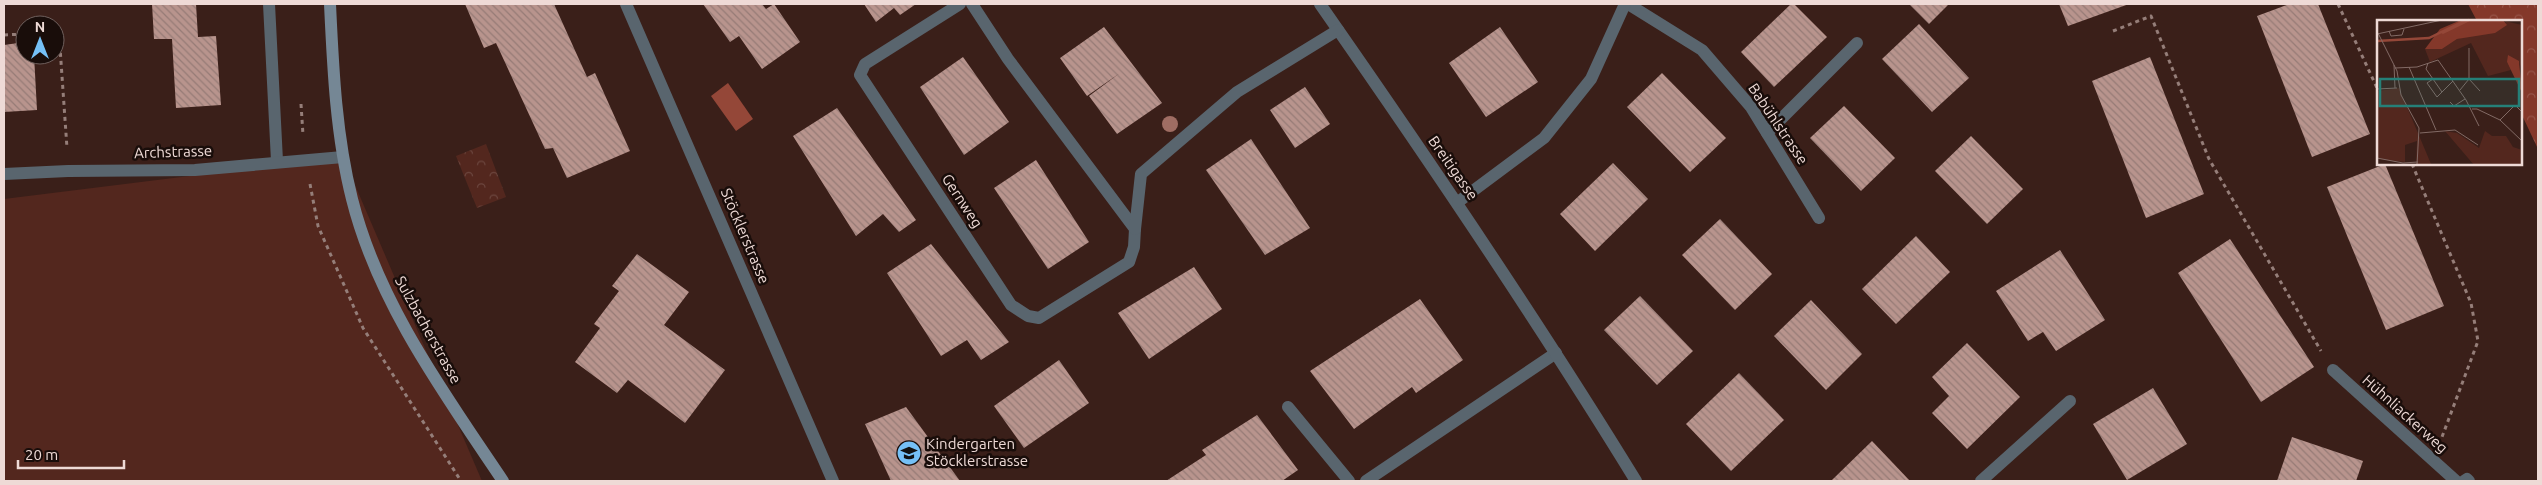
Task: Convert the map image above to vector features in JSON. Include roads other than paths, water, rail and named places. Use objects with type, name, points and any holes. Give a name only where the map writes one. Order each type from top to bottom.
[{"type":"street","points":[[269,4],[277,161]]},
{"type":"street","name":"Sulzbacherstrasse","points":[[330,4],[333,59],[344,157],[352,200],[384,286],[412,340],[503,481]]},
{"type":"street","name":"Stöcklerstrasse","points":[[626,4],[833,481]]},
{"type":"street","name":"Gernweg","points":[[960,4],[866,64],[860,75],[1011,305],[1028,316],[1039,318],[1129,262],[1134,247],[1141,174],[1237,92],[1338,30]]},
{"type":"street","points":[[972,4],[1008,58],[1135,229]]},
{"type":"street","name":"Breitigasse","points":[[1320,4],[1458,202],[1636,481]]},
{"type":"street","name":"Babühlstrasse","points":[[1458,202],[1544,138],[1591,79],[1626,4],[1702,50],[1751,107],[1819,218]]},
{"type":"street","points":[[1767,132],[1857,43]]},
{"type":"street","name":"Archstrasse","points":[[4,174],[68,171],[195,170],[277,161],[344,157]]},
{"type":"street","points":[[1366,481],[1556,353]]},
{"type":"street","name":"Hühnliackerweg","points":[[2333,370],[2456,481]]},
{"type":"street","points":[[1981,481],[2070,402]]},
{"type":"street","points":[[1288,407],[1349,481]]},
{"type":"street","points":[[2464,481],[2467,479],[2469,481]]},
{"type":"place","name":"Kindergarten Stöcklerstrasse","points":[[909,453]]}]
